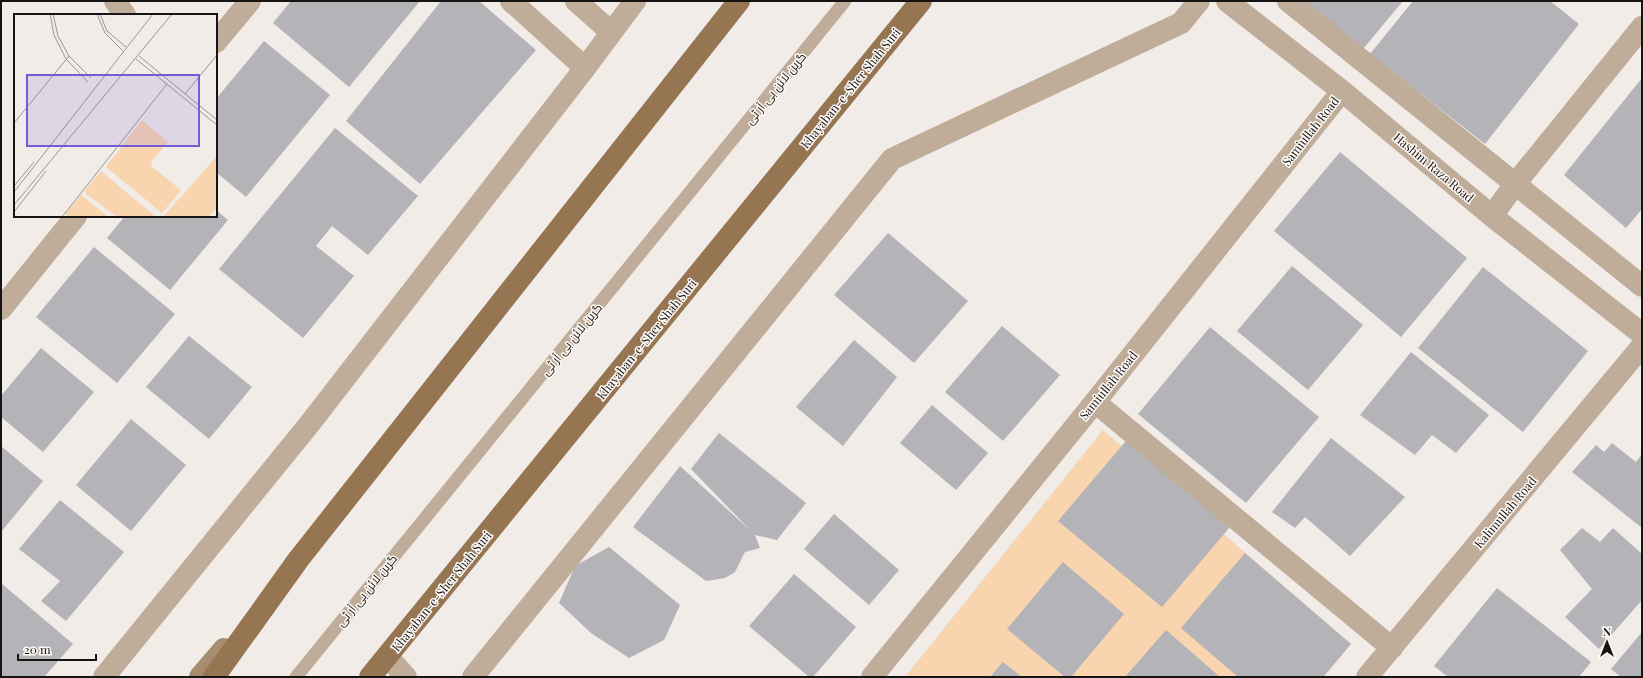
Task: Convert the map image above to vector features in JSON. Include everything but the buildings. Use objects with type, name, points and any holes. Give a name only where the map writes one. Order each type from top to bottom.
[{"type":"main road","points":[[200,677],[298,560],[739,1]]},
{"type":"main road","name":"Khayaban-e-Sher Shah Suri","points":[[370,677],[388,657],[921,1]]},
{"type":"main road","points":[[214,677],[298,560]]},
{"type":"street","points":[[115,1],[124,14]]},
{"type":"street","points":[[217,41],[250,1]]},
{"type":"street","points":[[511,1],[585,68]]},
{"type":"street","points":[[576,1],[611,32]]},
{"type":"street","points":[[104,677],[311,422],[585,68],[635,1]]},
{"type":"street","points":[[473,677],[892,159],[1181,24],[1199,1]]},
{"type":"street","name":"Hashim Raza Road","points":[[1227,1],[1342,91],[1492,216],[1642,334]]},
{"type":"street","points":[[1288,1],[1642,286]]},
{"type":"street","points":[[1492,216],[1515,184],[1642,27]]},
{"type":"street","name":"Samiullah Road","points":[[872,677],[1095,402],[1342,91]]},
{"type":"street","points":[[1,309],[75,217]]},
{"type":"street","name":"Kalimullah Road","points":[[1367,677],[1642,346]]},
{"type":"street","points":[[1095,402],[1392,648]]},
{"type":"street","points":[[388,657],[406,677]]},
{"type":"lane","name":"گرین لائن بی آر ٹی","points":[[296,677],[845,1]]},
{"type":"shaded area","points":[[1103,430],[1351,644],[1324,677],[905,677]]}]
